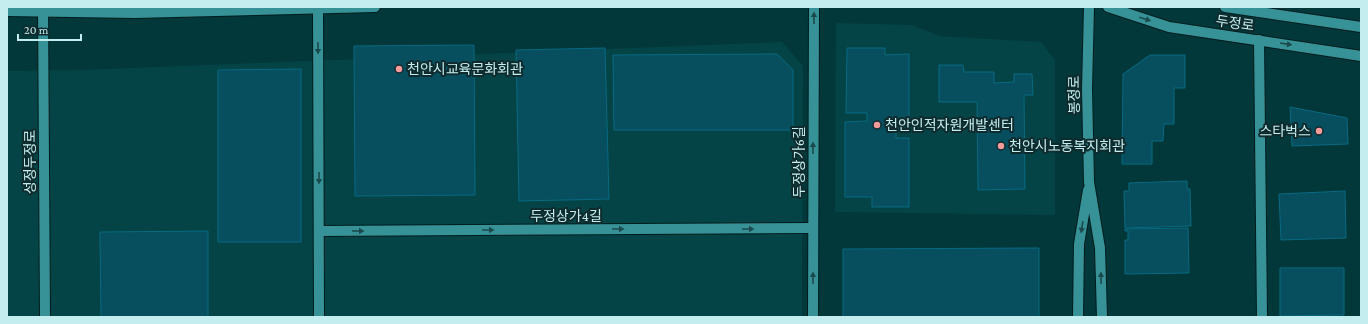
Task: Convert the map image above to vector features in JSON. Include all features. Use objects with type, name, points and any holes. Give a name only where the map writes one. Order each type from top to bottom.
[{"type":"street","points":[[7,11],[43,9],[135,13],[375,7]]},
{"type":"street","name":"두정상가6길","points":[[813,317],[814,7]]},
{"type":"street","name":"봉정로","points":[[1088,7],[1087,89],[1089,182],[1100,248],[1102,317]]},
{"type":"street","name":"두정로","points":[[1108,7],[1169,27],[1361,56]]},
{"type":"street","name":"두정로","points":[[1225,7],[1361,27]]},
{"type":"street","name":"성정두정로","points":[[43,9],[46,317]]},
{"type":"street","points":[[318,9],[319,317]]},
{"type":"street","points":[[1259,40],[1262,317]]},
{"type":"street","name":"봉정로","points":[[1078,317],[1079,244],[1089,182]]},
{"type":"street","name":"두정상가4길","points":[[319,231],[813,228]]},
{"type":"shaded area","points":[[836,23],[912,25],[939,36],[1041,42],[1055,60],[1055,215],[835,212]]},
{"type":"shaded area","points":[[782,42],[803,66],[802,317],[7,317],[7,71],[83,70]]},
{"type":"building","points":[[474,45],[475,195],[355,196],[354,46]]},
{"type":"building","points":[[605,48],[609,199],[519,201],[516,50]]},
{"type":"building","name":"천안인적자원개발센터","points":[[847,48],[885,48],[885,55],[909,54],[909,129],[896,129],[896,138],[909,138],[909,207],[872,207],[872,197],[845,197],[845,122],[867,121],[867,113],[846,113]]},
{"type":"building","points":[[777,54],[793,70],[793,130],[614,130],[613,55]]},
{"type":"building","points":[[1150,55],[1185,55],[1185,88],[1174,88],[1174,124],[1164,124],[1163,141],[1152,141],[1152,164],[1122,164],[1123,74]]},
{"type":"building","name":"천안시노동복지회관","points":[[939,65],[963,65],[964,72],[994,72],[994,83],[1014,82],[1014,74],[1032,74],[1033,95],[1024,95],[1025,189],[978,190],[977,102],[939,102]]},
{"type":"building","points":[[301,69],[301,242],[218,242],[218,70]]},
{"type":"building","name":"스타벅스","points":[[1290,107],[1347,118],[1348,144],[1292,146]]},
{"type":"building","points":[[1187,181],[1187,189],[1190,189],[1191,226],[1125,228],[1124,191],[1129,191],[1129,183]]},
{"type":"building","points":[[1345,191],[1346,238],[1281,240],[1279,194]]},
{"type":"building","points":[[1188,228],[1189,273],[1125,274],[1125,240],[1128,240],[1128,231],[1125,231],[1125,229]]},
{"type":"building","points":[[208,231],[208,317],[101,317],[100,232]]},
{"type":"building","points":[[1039,248],[1039,317],[843,317],[843,249]]},
{"type":"building","points":[[1280,268],[1344,268],[1344,315],[1280,316]]},
{"type":"place","name":"천안시교육문화회관","points":[[399,69]]},
{"type":"place","name":"천안인적자원개발센터","points":[[877,125]]},
{"type":"place","name":"스타벅스","points":[[1319,131]]},
{"type":"place","name":"천안시노동복지회관","points":[[1001,146]]}]
